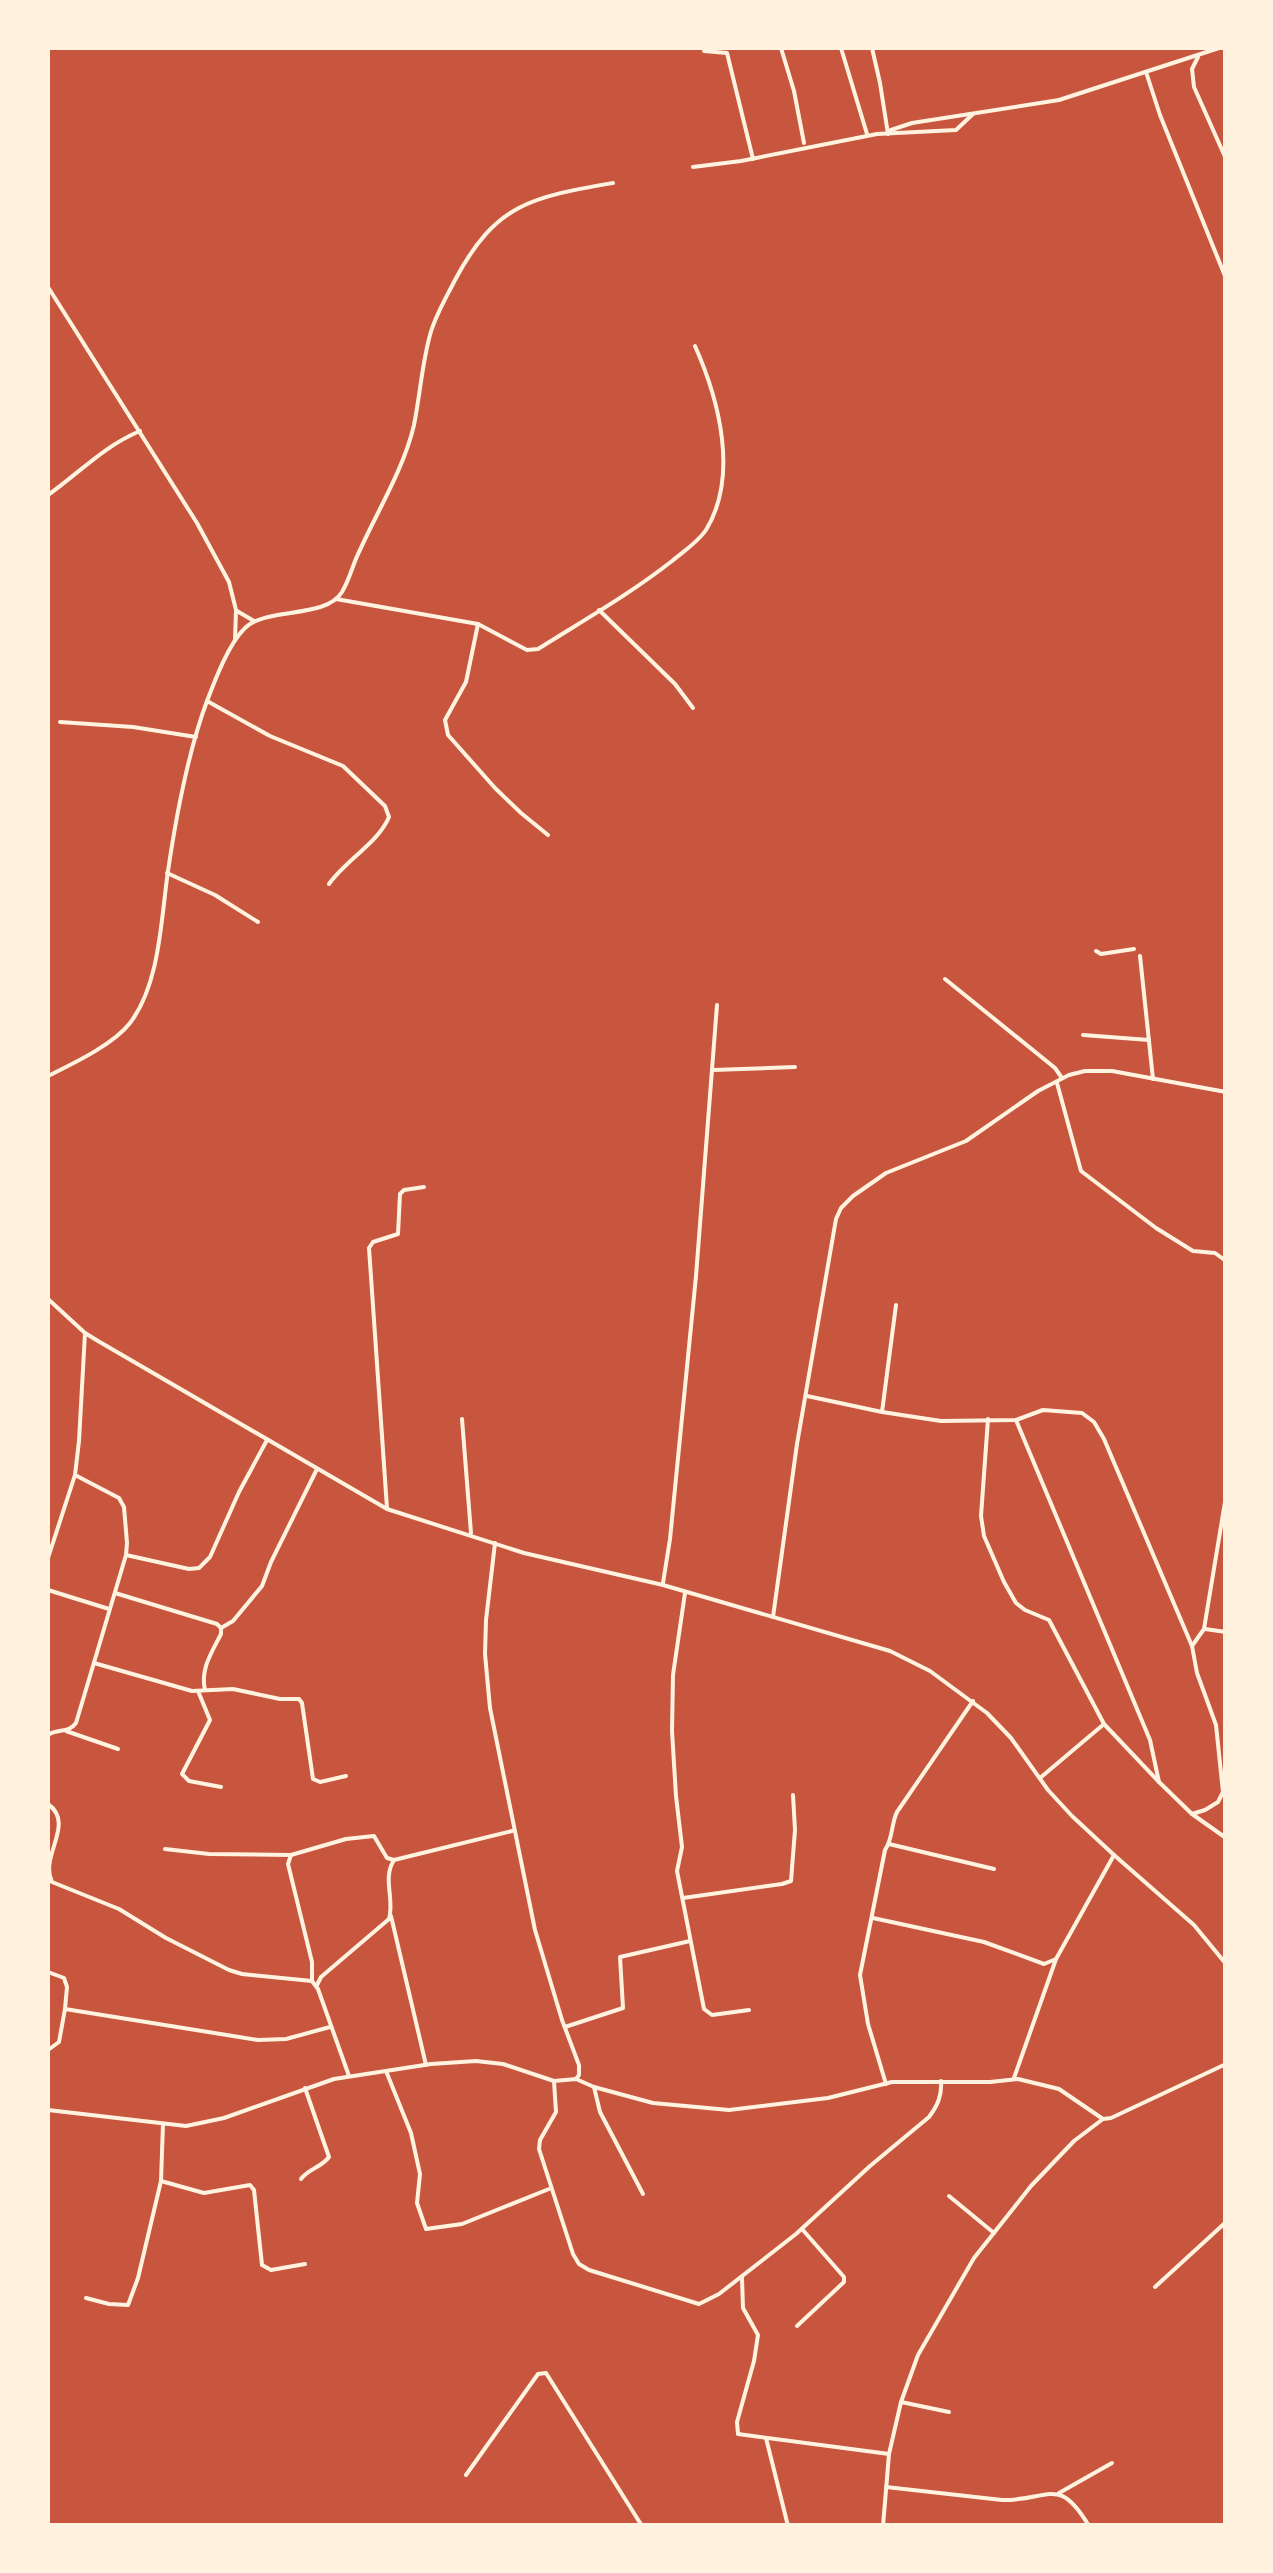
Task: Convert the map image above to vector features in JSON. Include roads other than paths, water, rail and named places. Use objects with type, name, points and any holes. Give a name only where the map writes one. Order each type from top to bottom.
[{"type":"street","points":[[781,48],[804,143]]},
{"type":"street","points":[[841,48],[868,136]]},
{"type":"street","points":[[872,48],[888,134]]},
{"type":"street","points":[[888,134],[912,123],[1059,100],[1219,48]]},
{"type":"street","points":[[704,51],[726,53],[753,158]]},
{"type":"street","points":[[1200,54],[1192,68],[1194,87],[1226,158]]},
{"type":"street","points":[[1146,72],[1225,276]]},
{"type":"street","points":[[693,167],[868,136],[956,130],[974,114]]},
{"type":"street","points":[[336,599],[344,590],[413,429],[430,334],[477,244],[508,212],[554,193],[613,183]]},
{"type":"street","points":[[48,287],[197,523],[229,582],[236,610],[236,640]]},
{"type":"street","points":[[48,1076],[111,1042],[140,1008],[160,936],[174,832],[196,737],[207,701],[243,629],[254,621],[292,614],[336,599],[478,624],[527,650],[538,649],[639,587],[694,544],[706,530],[723,491],[724,463],[717,416],[711,386],[695,346]]},
{"type":"street","points":[[48,496],[108,446],[140,431]]},
{"type":"street","points":[[236,610],[254,621]]},
{"type":"street","points":[[598,610],[675,684],[693,708]]},
{"type":"street","points":[[478,624],[466,682],[445,720],[448,734],[495,788],[548,834]]},
{"type":"street","points":[[207,701],[270,736],[343,766],[385,806],[389,817],[385,826],[341,867],[329,884]]},
{"type":"street","points":[[60,722],[133,727],[196,737]]},
{"type":"street","points":[[168,873],[215,895],[258,922]]},
{"type":"street","points":[[1096,951],[1102,954],[1134,948]]},
{"type":"street","points":[[1140,956],[1153,1078]]},
{"type":"street","points":[[945,979],[1055,1068],[1077,1162],[1087,1177],[1193,1251],[1215,1252],[1226,1261]]},
{"type":"street","points":[[663,1585],[717,1005]]},
{"type":"street","points":[[1083,1035],[1149,1040]]},
{"type":"street","points":[[713,1070],[794,1067]]},
{"type":"street","points":[[773,1617],[805,1395],[841,1208],[886,1173],[966,1141],[1059,1080],[1085,1070],[1112,1071],[1226,1092]]},
{"type":"street","points":[[387,1509],[369,1248],[373,1242],[398,1234],[398,1200],[404,1190],[424,1187]]},
{"type":"street","points":[[48,1299],[85,1333],[387,1509],[524,1553],[663,1585],[773,1617],[890,1652],[930,1671],[1000,1725],[1072,1816],[1194,1924],[1226,1964]]},
{"type":"street","points":[[882,1412],[896,1305]]},
{"type":"street","points":[[48,1558],[75,1475],[85,1333]]},
{"type":"street","points":[[805,1395],[942,1421],[1016,1420],[1043,1410],[1082,1413],[1094,1422],[1192,1646],[1216,1725],[1224,1792],[1218,1802],[1192,1814]]},
{"type":"street","points":[[462,1418],[471,1535]]},
{"type":"street","points":[[988,1419],[981,1516],[984,1536],[1004,1582],[1016,1603],[1050,1620],[1104,1724],[1192,1814],[1226,1838]]},
{"type":"street","points":[[1016,1420],[1150,1740],[1159,1782]]},
{"type":"street","points":[[126,1555],[189,1570],[199,1568],[210,1556],[267,1440]]},
{"type":"street","points":[[221,1628],[258,1592],[317,1470]]},
{"type":"street","points":[[66,1731],[76,1723],[127,1543],[124,1507],[119,1498],[75,1475]]},
{"type":"street","points":[[1192,1646],[1204,1629],[1226,1496]]},
{"type":"street","points":[[495,1543],[486,1620],[490,1708],[540,1950],[580,2070],[576,2080]]},
{"type":"street","points":[[48,1590],[109,1610]]},
{"type":"street","points":[[115,1592],[205,1619],[221,1628],[204,1670],[206,1690]]},
{"type":"street","points":[[684,1592],[673,1675],[672,1731],[682,1847],[677,1871],[704,2010],[708,2014],[749,2010]]},
{"type":"street","points":[[1204,1629],[1226,1632]]},
{"type":"street","points":[[94,1663],[198,1691],[233,1689],[301,1700],[313,1779],[320,1782],[346,1776]]},
{"type":"street","points":[[198,1691],[210,1720],[182,1774],[189,1781],[221,1787]]},
{"type":"street","points":[[886,2084],[860,1980],[884,1850],[889,1844],[893,1820],[973,1701]]},
{"type":"street","points":[[1040,1778],[1104,1724]]},
{"type":"street","points":[[48,1735],[66,1731],[118,1749]]},
{"type":"street","points":[[682,1898],[790,1880],[795,1830],[793,1795]]},
{"type":"street","points":[[48,1804],[60,1821],[48,1869],[49,1879],[55,1884],[118,1909],[229,1970],[314,1984]]},
{"type":"street","points":[[384,1854],[394,1860],[514,1830]]},
{"type":"street","points":[[165,1848],[209,1854],[292,1855],[346,1839],[374,1836],[384,1854],[391,1916],[426,2065]]},
{"type":"street","points":[[889,1844],[994,1868]]},
{"type":"street","points":[[292,1855],[288,1864],[314,1984],[349,2076]]},
{"type":"street","points":[[1014,2078],[1056,1959],[1114,1855]]},
{"type":"street","points":[[388,1872],[394,1860]]},
{"type":"street","points":[[314,1984],[391,1916]]},
{"type":"street","points":[[872,1918],[984,1942],[1052,1970]]},
{"type":"street","points":[[565,2026],[623,2008],[620,1957],[690,1941]]},
{"type":"street","points":[[1044,1964],[1056,1959]]},
{"type":"street","points":[[48,1972],[66,1980],[66,2010],[58,2042],[48,2050]]},
{"type":"street","points":[[314,1974],[320,1978]]},
{"type":"street","points":[[66,2010],[258,2040],[286,2039],[330,2027]]},
{"type":"street","points":[[48,2110],[186,2126],[210,2122],[349,2076],[489,2061],[554,2081],[576,2080],[653,2103],[729,2110],[815,2100],[886,2084],[1014,2078],[1058,2090],[1103,2118],[1111,2118],[1226,2064]]},
{"type":"street","points":[[386,2071],[411,2133],[420,2174],[417,2203],[426,2228],[462,2224],[550,2188]]},
{"type":"street","points":[[554,2081],[556,2112],[539,2149],[579,2264],[698,2304],[719,2294],[802,2229],[930,2117],[937,2107],[941,2080]]},
{"type":"street","points":[[594,2087],[600,2112],[643,2194]]},
{"type":"street","points":[[301,2179],[329,2156],[305,2088]]},
{"type":"street","points":[[883,2526],[889,2454],[901,2402],[918,2355],[974,2258],[1041,2174],[1103,2118]]},
{"type":"street","points":[[86,2298],[128,2304],[161,2181],[163,2124]]},
{"type":"street","points":[[161,2181],[204,2193],[250,2185],[254,2190],[262,2265],[271,2270],[305,2264]]},
{"type":"street","points":[[949,2196],[994,2233]]},
{"type":"street","points":[[1156,2287],[1226,2222]]},
{"type":"street","points":[[798,2326],[844,2282],[844,2277],[802,2229]]},
{"type":"street","points":[[742,2276],[742,2308],[758,2335],[736,2432],[889,2454]]},
{"type":"street","points":[[466,2475],[538,2374],[546,2374],[642,2526]]},
{"type":"street","points":[[901,2402],[950,2412]]},
{"type":"street","points":[[766,2438],[788,2526]]},
{"type":"street","points":[[886,2486],[1002,2500],[1059,2493],[1112,2463]]},
{"type":"street","points":[[1059,2493],[1090,2526]]}]
